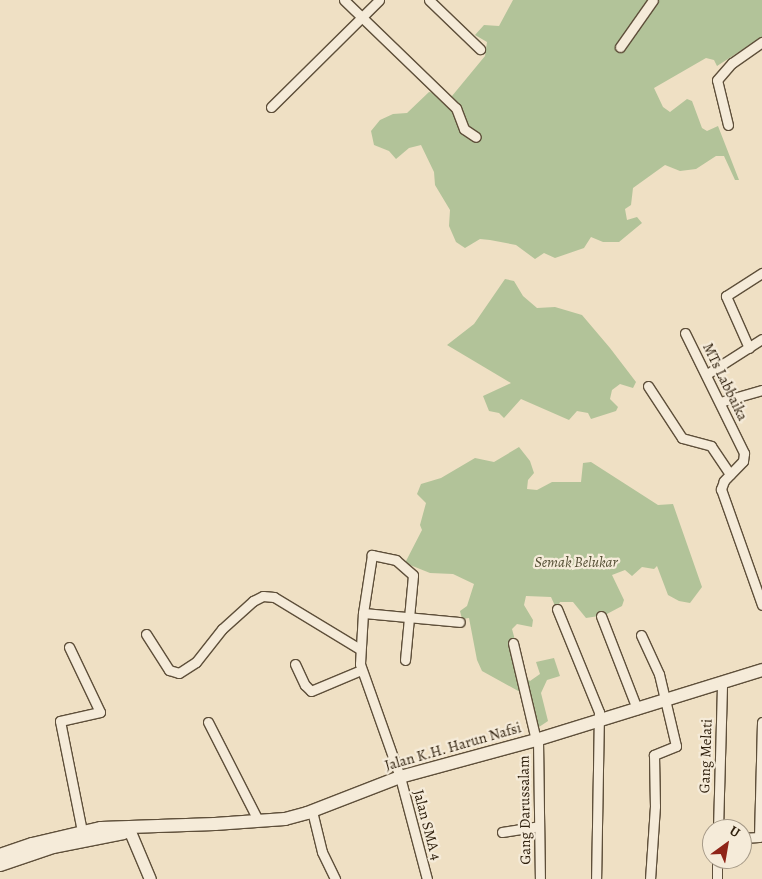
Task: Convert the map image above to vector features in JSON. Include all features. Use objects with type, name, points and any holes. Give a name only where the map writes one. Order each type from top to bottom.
[{"type":"main road","name":"Jalan K.H. Harun Nafsi","points":[[0,855],[82,831],[285,819],[309,812],[400,777],[537,740],[762,670]]},
{"type":"main road","name":"Jalan K.H. Harun Nafsi","points":[[0,865],[53,847],[129,829]]},
{"type":"street","points":[[344,0],[456,108],[464,129],[476,137]]},
{"type":"street","points":[[271,107],[379,0]]},
{"type":"street","points":[[429,0],[480,49]]},
{"type":"street","points":[[620,47],[653,0]]},
{"type":"street","points":[[728,125],[718,86],[719,76],[746,50],[762,42]]},
{"type":"street","points":[[749,348],[726,296],[762,273]]},
{"type":"street","name":"MTs Labbaika","points":[[685,333],[707,374],[745,455],[721,486],[762,605]]},
{"type":"street","points":[[707,374],[762,339]]},
{"type":"street","points":[[648,386],[682,438],[711,446],[730,474]]},
{"type":"street","points":[[720,402],[762,390]]},
{"type":"street","name":"Jalan SMA 4","points":[[409,619],[413,575],[396,560],[375,555],[371,556],[363,613],[360,649],[361,670],[400,777],[427,879]]},
{"type":"street","points":[[146,634],[169,670],[179,673],[196,662],[222,629],[253,601],[263,596],[274,597],[360,649]]},
{"type":"street","points":[[557,609],[599,712],[596,879]]},
{"type":"street","points":[[363,613],[409,619],[460,622]]},
{"type":"street","points":[[601,616],[637,709]]},
{"type":"street","points":[[405,660],[409,619]]},
{"type":"street","points":[[641,635],[659,674],[676,746],[654,755],[655,806],[650,879]]},
{"type":"street","name":"Gang Darussalam","points":[[513,643],[537,740],[540,879]]},
{"type":"street","points":[[70,647],[100,712],[60,721],[82,831]]},
{"type":"street","points":[[295,664],[304,685],[311,690],[361,670]]},
{"type":"street","name":"Gang Melati","points":[[718,819],[722,683]]},
{"type":"street","points":[[208,722],[258,820]]},
{"type":"street","points":[[752,837],[759,837],[762,722]]},
{"type":"street","points":[[309,812],[322,852],[335,879]]},
{"type":"street","points":[[502,832],[539,826]]},
{"type":"street","points":[[129,829],[150,879]]},
{"type":"green space","points":[[513,0],[762,0],[762,37],[717,66],[714,60],[706,58],[654,88],[663,107],[670,112],[687,99],[692,101],[702,128],[707,131],[718,126],[739,180],[735,180],[724,156],[716,156],[696,169],[680,171],[665,165],[633,188],[631,205],[625,209],[627,220],[637,217],[642,223],[619,242],[603,242],[591,237],[584,248],[555,258],[544,253],[535,259],[516,245],[490,240],[480,239],[465,248],[456,242],[449,226],[450,210],[435,185],[434,172],[421,145],[409,148],[396,159],[389,151],[374,145],[371,131],[380,120],[393,114],[407,113],[429,92],[452,96],[485,56],[487,42],[475,35],[484,25],[499,26]]},
{"type":"green space","points":[[505,279],[514,281],[523,296],[537,308],[555,307],[582,315],[610,348],[636,382],[633,388],[620,384],[612,390],[610,399],[618,407],[616,411],[591,419],[588,413],[577,411],[569,420],[521,399],[504,418],[499,413],[489,411],[483,396],[511,383],[447,345],[474,324]]},
{"type":"green space","name":"Semak Belukar","points":[[519,447],[530,461],[534,473],[528,480],[527,489],[537,490],[552,482],[581,482],[583,463],[591,462],[658,505],[673,504],[702,587],[690,603],[679,601],[668,595],[657,566],[654,569],[642,567],[632,576],[625,570],[612,575],[624,600],[622,606],[605,615],[586,618],[573,602],[560,602],[558,606],[561,619],[551,597],[526,596],[524,605],[533,620],[532,627],[517,624],[512,629],[525,677],[530,681],[540,674],[536,662],[554,658],[560,676],[547,680],[541,693],[548,721],[539,727],[532,725],[520,692],[482,671],[477,660],[469,618],[462,619],[460,611],[467,606],[474,584],[453,574],[430,573],[405,563],[422,530],[420,525],[426,503],[417,494],[421,484],[441,478],[475,458],[494,462]]}]
